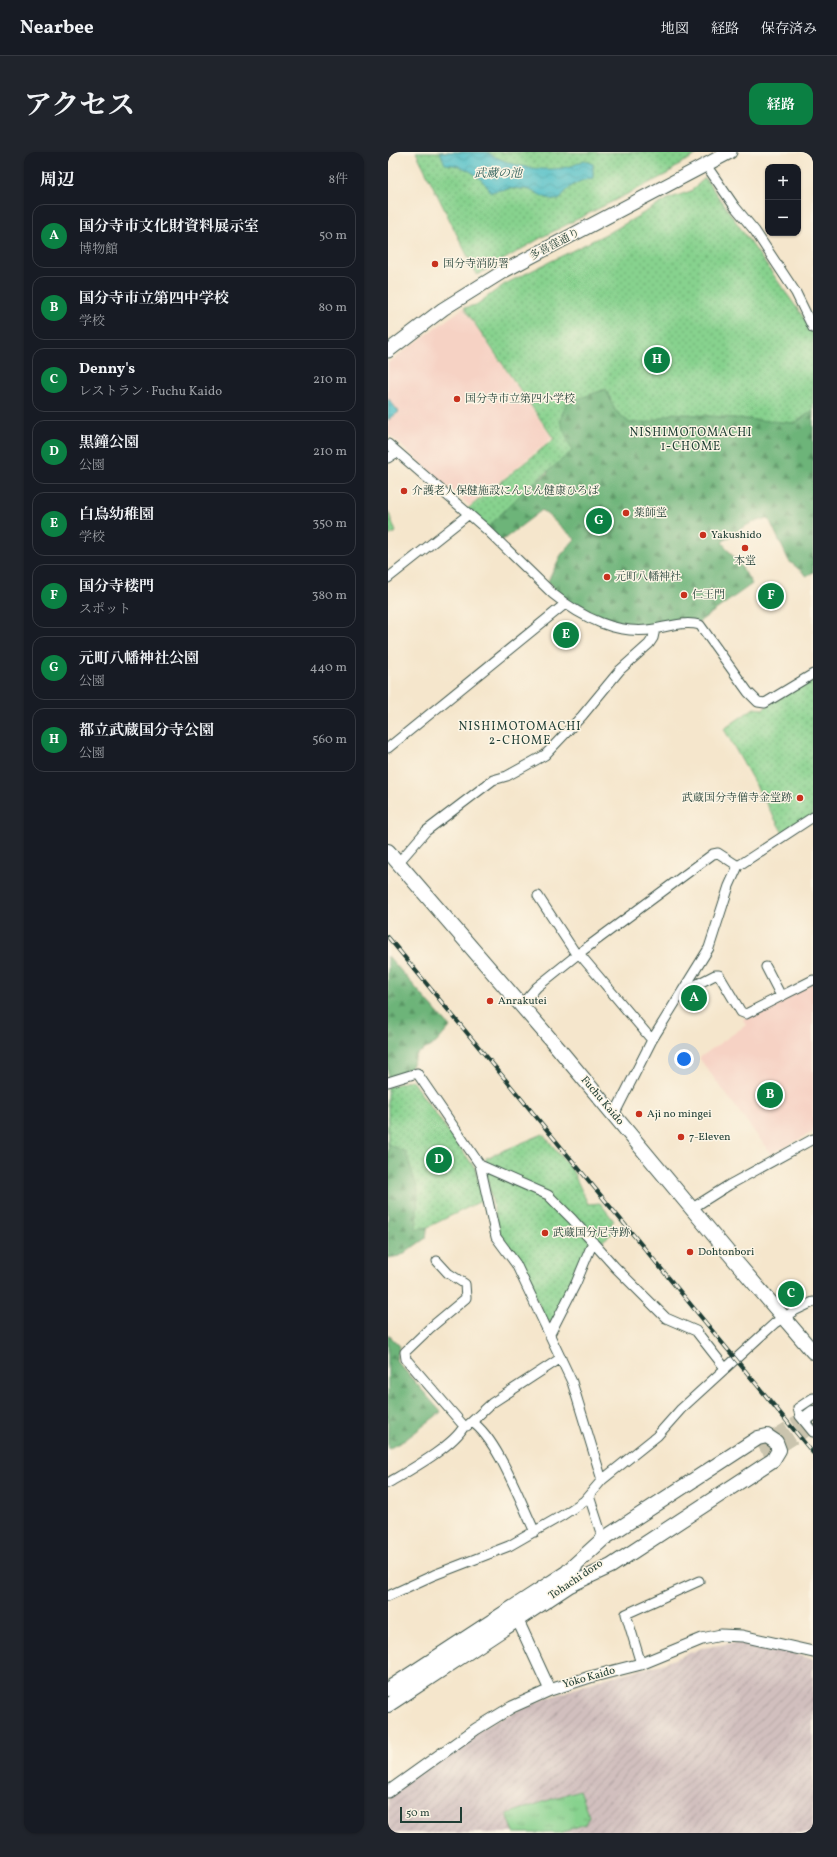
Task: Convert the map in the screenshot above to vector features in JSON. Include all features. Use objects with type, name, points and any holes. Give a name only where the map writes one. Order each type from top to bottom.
[{"type":"main road","name":"多喜窪通り","points":[[388,351],[443,309],[504,271],[730,152]]},
{"type":"main road","name":"Fuchu Kaido","points":[[388,851],[521,1005],[758,1289],[813,1352]]},
{"type":"main road","points":[[566,1587],[611,1566],[773,1460],[778,1453],[778,1445],[770,1437],[758,1438],[603,1539],[568,1572]]},
{"type":"main road","name":"Tohachi doro","points":[[388,1689],[515,1613],[566,1587],[761,1452],[568,1572],[515,1613],[388,1705]]},
{"type":"street","points":[[706,165],[735,207],[755,231],[796,294],[813,328]]},
{"type":"street","points":[[388,444],[469,514],[565,604],[590,619],[627,630],[655,629],[681,624],[700,626],[748,692],[758,702],[765,703],[813,674]]},
{"type":"street","points":[[388,458],[397,452]]},
{"type":"street","points":[[388,578],[469,514]]},
{"type":"street","points":[[388,748],[565,604]]},
{"type":"street","points":[[398,863],[426,831],[493,780],[507,776],[545,755],[582,716],[620,670],[649,644],[653,638],[655,629]]},
{"type":"street","points":[[614,1115],[652,1040],[709,948],[729,886],[738,866],[813,817]]},
{"type":"street","points":[[521,1005],[537,987],[578,954],[712,854],[718,853],[738,866]]},
{"type":"street","points":[[538,896],[578,954],[652,1040]]},
{"type":"street","points":[[766,967],[781,996]]},
{"type":"street","points":[[681,993],[715,975],[718,975],[741,1012],[746,1014],[813,980]]},
{"type":"street","points":[[388,1082],[417,1073],[480,1165],[496,1237],[516,1264],[572,1382],[602,1480]]},
{"type":"street","points":[[691,1209],[729,1185],[813,1139]]},
{"type":"street","points":[[480,1165],[548,1195],[666,1318],[696,1332],[725,1368]]},
{"type":"street","points":[[550,1334],[576,1283],[593,1242]]},
{"type":"street","points":[[437,1261],[448,1273],[465,1284],[466,1298],[430,1328],[406,1352],[406,1359],[468,1424],[480,1428],[501,1460],[535,1532]]},
{"type":"street","points":[[388,1596],[434,1575],[509,1546],[563,1515],[589,1496],[602,1480],[657,1436],[681,1409],[725,1368],[784,1317],[813,1302]]},
{"type":"street","points":[[388,1483],[442,1449],[492,1403],[561,1358]]},
{"type":"street","points":[[813,1398],[798,1408],[800,1416],[813,1432]]},
{"type":"street","points":[[589,1496],[603,1539]]},
{"type":"street","points":[[641,1664],[626,1614],[699,1582]]},
{"type":"street","points":[[515,1613],[550,1690]]},
{"type":"street","name":"Yoko Kaido","points":[[388,1792],[476,1728],[498,1714],[550,1690],[590,1677],[641,1664],[690,1643],[721,1636],[742,1636],[813,1652]]},
{"type":"shaded area","name":"国分寺市立第四小学校","points":[[463,308],[552,438],[470,506],[388,434],[388,363]]},
{"type":"shaded area","points":[[813,982],[813,1132],[771,1154],[699,1058],[746,1025],[743,1019]]},
{"type":"shaded area","points":[[745,1642],[772,1647],[813,1659],[813,1833],[388,1833],[388,1794],[494,1721],[545,1699],[602,1679],[662,1664],[702,1648]]},
{"type":"green space","points":[[416,152],[701,152],[683,162],[667,174],[544,236],[477,275]]},
{"type":"green space","points":[[705,178],[813,331],[813,410],[795,423],[673,413],[650,422],[630,423],[615,410],[606,389],[566,403],[560,421],[572,451],[523,492],[486,529],[465,511],[554,439],[464,308],[476,305],[505,284],[614,230],[668,199],[691,191]]},
{"type":"green space","points":[[606,389],[615,410],[630,423],[650,422],[673,413],[795,423],[813,410],[813,572],[807,576],[789,561],[769,519],[756,521],[738,530],[722,542],[743,569],[752,584],[696,624],[627,630],[565,604],[548,581],[561,555],[575,539],[542,510],[500,542],[486,529],[523,492],[548,473],[565,403]]},
{"type":"green space","points":[[388,511],[396,532],[388,536]]},
{"type":"green space","points":[[813,674],[813,817],[784,835],[724,729],[754,708],[763,709]]},
{"type":"green space","points":[[388,956],[450,1027],[436,1043],[417,1054],[408,1072],[388,1078]]},
{"type":"green space","points":[[411,1080],[475,1168],[483,1200],[428,1227],[416,1229],[418,1191],[406,1152],[388,1144],[388,1087]]},
{"type":"green space","points":[[388,1116],[402,1122],[428,1223],[426,1238],[400,1256],[388,1258]]},
{"type":"green space","points":[[543,1134],[572,1170],[588,1204],[600,1203],[614,1221],[611,1224],[616,1230],[599,1244],[592,1237],[573,1283],[554,1320],[547,1322],[516,1255],[500,1235],[486,1174],[486,1158]]},
{"type":"green space","points":[[436,1150],[443,1155],[444,1158],[439,1165],[436,1166],[429,1161],[428,1158],[433,1151]]},
{"type":"green space","points":[[388,1334],[400,1346],[396,1360],[441,1412],[405,1440],[388,1449]]},
{"type":"green space","points":[[579,1790],[589,1816],[585,1824],[560,1833],[514,1833],[507,1814]]},
{"type":"water","name":"武蔵の池","points":[[440,152],[487,152],[505,161],[536,169],[557,169],[576,164],[584,160],[593,164],[593,178],[582,180],[573,185],[559,200],[547,198],[524,189],[510,189],[491,192],[477,176],[471,172],[459,166],[445,164]]},
{"type":"water","points":[[388,398],[399,412],[388,420]]},
{"type":"tunnel","points":[[758,1447],[809,1416]]},
{"type":"tunnel","points":[[764,1456],[813,1425]]},
{"type":"railway","points":[[388,937],[813,1453]]},
{"type":"place","name":"国分寺消防署","points":[[435,264]]},
{"type":"place","name":"都立武蔵国分寺公園","points":[[657,360]]},
{"type":"place","name":"国分寺市立第四小学校","points":[[457,399]]},
{"type":"place","name":"介護老人保健施設にんじん健康ひろば","points":[[404,491]]},
{"type":"place","name":"薬師堂","points":[[626,513]]},
{"type":"place","name":"元町八幡神社公園","points":[[599,521]]},
{"type":"place","name":"Yakushido","points":[[703,535]]},
{"type":"place","name":"本堂","points":[[745,548]]},
{"type":"place","name":"元町八幡神社","points":[[607,577]]},
{"type":"place","name":"仁王門","points":[[684,595]]},
{"type":"place","name":"国分寺楼門","points":[[771,596]]},
{"type":"place","name":"白鳥幼稚園","points":[[566,635]]},
{"type":"place","name":"武蔵国分寺僧寺金堂跡","points":[[800,798]]},
{"type":"place","name":"国分寺市文化財資料展示室","points":[[694,998]]},
{"type":"place","name":"Anrakutei","points":[[490,1001]]},
{"type":"place","name":"国分寺市立第四中学校","points":[[770,1095]]},
{"type":"place","name":"Aji no mingei","points":[[639,1114]]},
{"type":"place","name":"7-Eleven","points":[[681,1137]]},
{"type":"place","name":"黒鐘公園","points":[[439,1160]]},
{"type":"place","name":"武蔵国分尼寺跡","points":[[545,1233]]},
{"type":"place","name":"Dohtonbori","points":[[690,1252]]},
{"type":"place","name":"Denny's","points":[[791,1294]]},
{"type":"district","name":"NISHIMOTOMACHI 1-CHOME","points":[[691,440]]},
{"type":"district","name":"NISHIMOTOMACHI 2-CHOME","points":[[520,734]]}]
